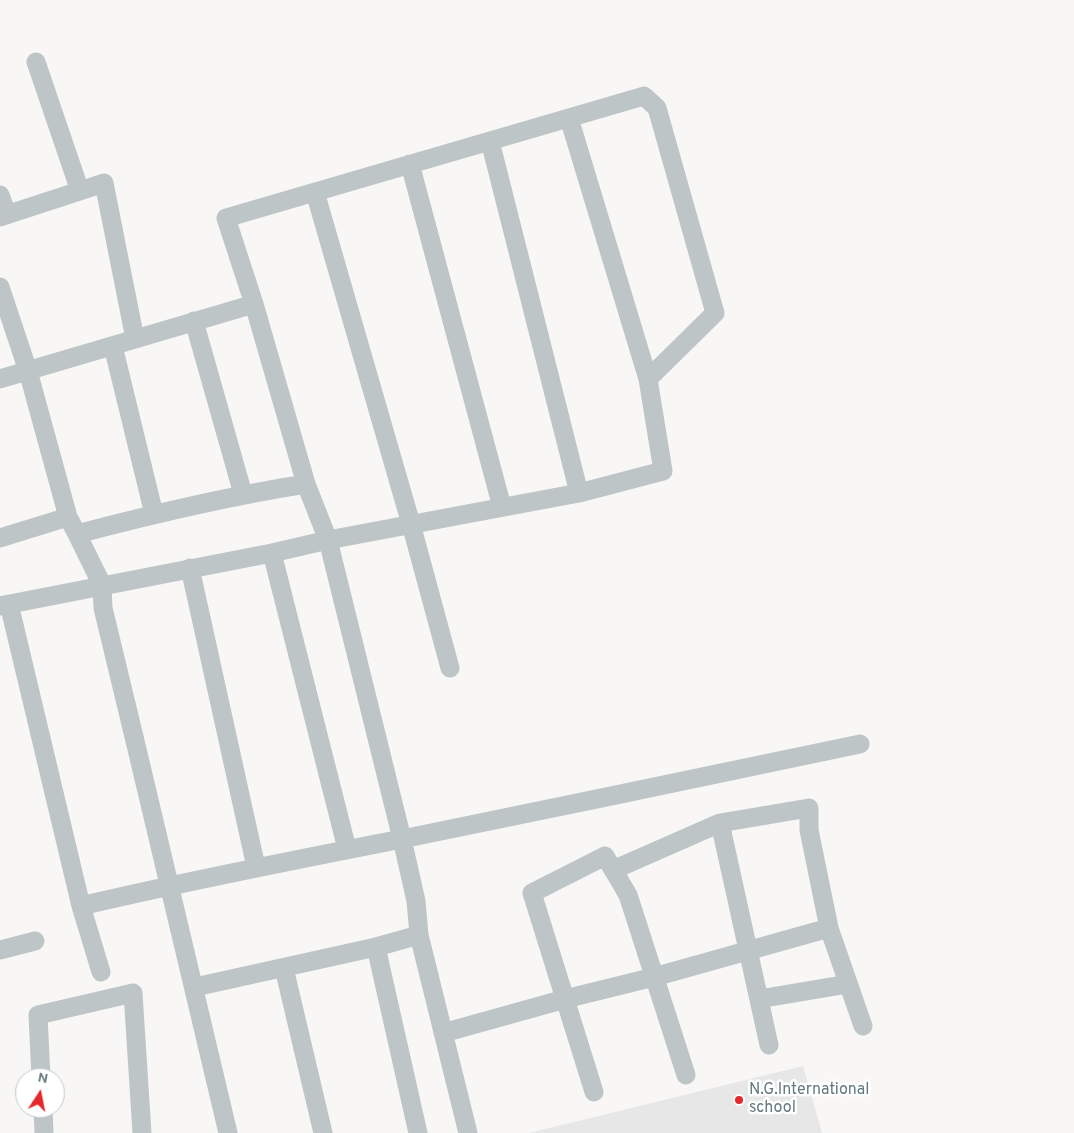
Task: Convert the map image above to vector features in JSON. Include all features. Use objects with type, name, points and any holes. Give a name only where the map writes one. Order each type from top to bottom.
[{"type":"street","points":[[36,62],[80,191]]},
{"type":"street","points":[[468,1133],[419,935],[416,901],[402,839],[328,540],[306,484],[254,304],[226,218],[644,96],[657,108],[715,314],[648,379]]},
{"type":"street","points":[[101,972],[81,906],[4,605],[272,553],[328,540],[579,493],[663,471],[648,379],[569,118]]},
{"type":"street","points":[[490,141],[579,493]]},
{"type":"street","points":[[410,164],[502,507]]},
{"type":"street","points":[[0,195],[3,216],[104,183],[134,339]]},
{"type":"street","points":[[315,192],[411,524],[450,668]]},
{"type":"street","points":[[0,287],[28,371],[68,517],[102,585],[104,608],[228,1133]]},
{"type":"street","points":[[0,379],[254,304]]},
{"type":"street","points":[[194,321],[243,494]]},
{"type":"street","points":[[113,346],[154,514]]},
{"type":"street","points":[[77,534],[243,494],[306,484]]},
{"type":"street","points":[[0,538],[68,517]]},
{"type":"street","points":[[272,553],[347,849]]},
{"type":"street","points":[[190,568],[256,867]]},
{"type":"street","points":[[81,906],[256,867],[402,839],[860,744]]},
{"type":"street","points":[[613,870],[720,823],[809,808],[809,830],[829,928],[863,1026]]},
{"type":"street","points":[[720,823],[769,1044]]},
{"type":"street","points":[[594,1092],[532,893],[605,856],[628,895],[686,1075]]},
{"type":"street","points":[[443,1033],[829,928]]},
{"type":"street","points":[[195,987],[376,948],[419,935]]},
{"type":"street","points":[[0,950],[34,941]]},
{"type":"street","points":[[376,948],[418,1133]]},
{"type":"street","points":[[284,968],[323,1133]]},
{"type":"street","points":[[759,999],[848,984]]},
{"type":"street","points":[[41,1068],[38,1015],[133,993],[142,1133]]},
{"type":"street","points":[[43,1118],[44,1133]]},
{"type":"shaded area","name":"N.G.International school","points":[[803,1066],[822,1133],[529,1133]]},
{"type":"place","name":"N.G.International school","points":[[739,1100]]}]
